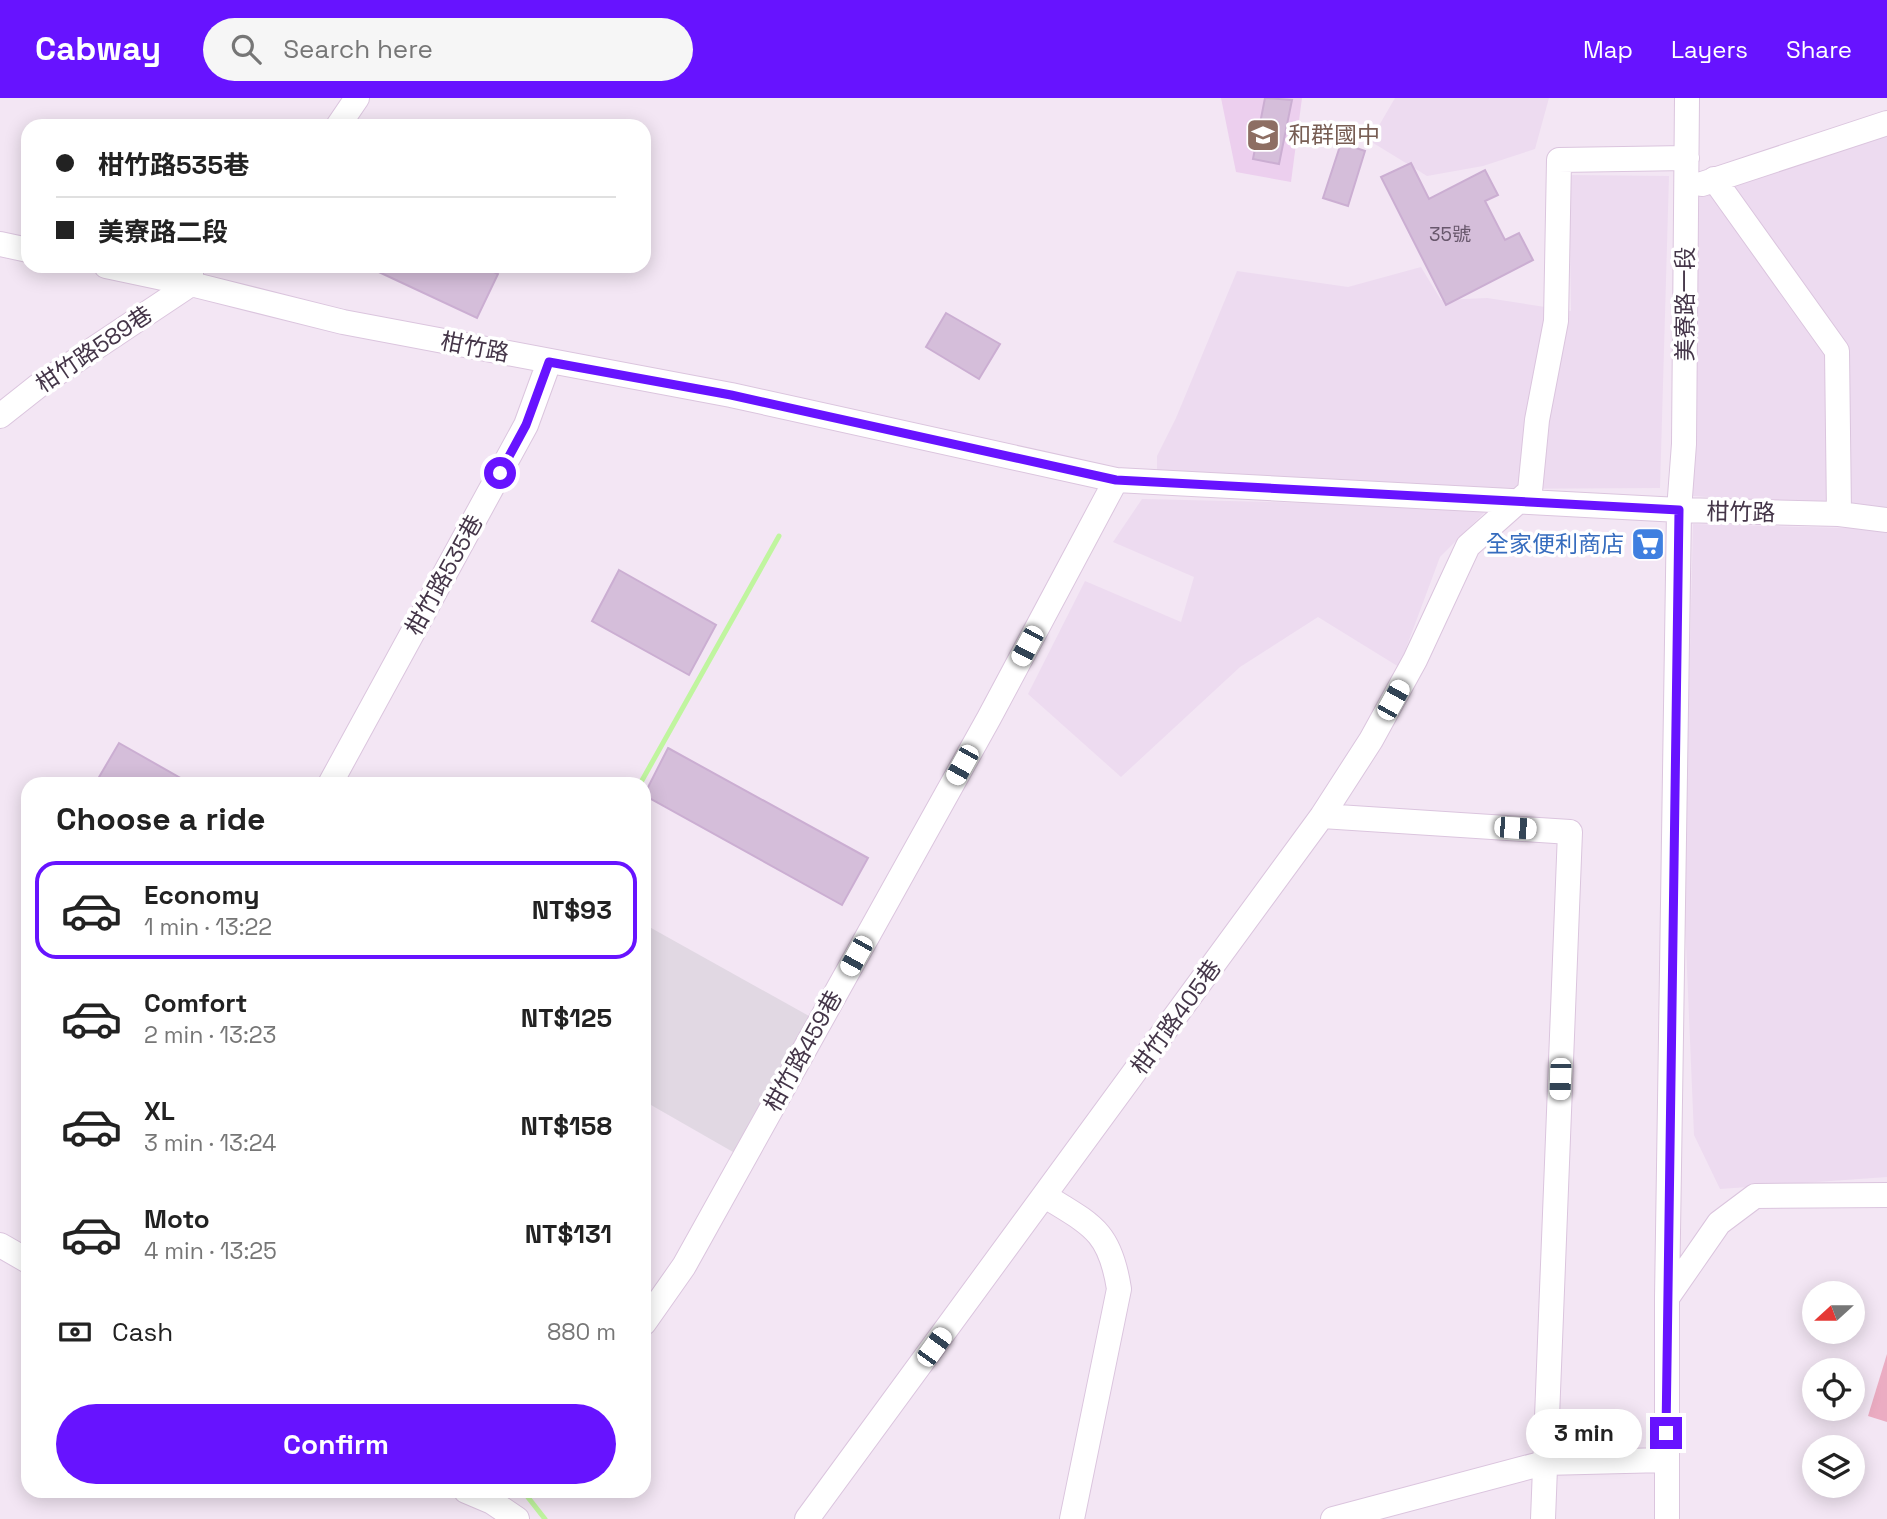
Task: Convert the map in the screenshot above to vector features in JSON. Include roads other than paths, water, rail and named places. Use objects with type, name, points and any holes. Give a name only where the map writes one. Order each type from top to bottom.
[{"type":"street","points":[[343,119],[357,98]]},
{"type":"street","name":"美寮路一段","points":[[1667,1519],[1667,1298],[1679,510],[1685,444],[1687,98]]},
{"type":"street","points":[[1686,192],[1714,179],[1887,123]]},
{"type":"street","points":[[1518,502],[1530,491],[1537,420],[1556,321],[1559,160],[1687,158]]},
{"type":"street","points":[[1714,179],[1837,351],[1839,514]]},
{"type":"street","points":[[0,244],[21,248]]},
{"type":"street","name":"柑竹路","points":[[172,273],[191,275],[343,321],[731,395],[1116,480],[1679,510],[1839,514],[1887,520]]},
{"type":"street","name":"柑竹路589巷","points":[[0,416],[191,275]]},
{"type":"street","name":"柑竹路535巷","points":[[334,777],[526,425],[549,362]]},
{"type":"street","name":"柑竹路459巷","points":[[651,1313],[684,1266],[989,718],[1116,480]]},
{"type":"street","name":"柑竹路405巷","points":[[807,1519],[1322,816],[1371,740],[1415,660],[1468,546],[1518,502]]},
{"type":"street","points":[[1322,816],[1570,832],[1543,1519]]},
{"type":"street","points":[[1667,1298],[1719,1223],[1755,1196],[1887,1195]]},
{"type":"street","points":[[1045,1196],[1089,1223],[1106,1242],[1115,1265],[1119,1289],[1072,1519]]},
{"type":"street","points":[[0,1245],[21,1257]]},
{"type":"street","points":[[1333,1519],[1544,1463],[1666,1460]]},
{"type":"street","points":[[498,1498],[517,1519]]},
{"type":"waterway","points":[[644,777],[779,536]]},
{"type":"waterway","points":[[528,1498],[545,1519]]},
{"type":"place","name":"和群國中","points":[[1263,135]]},
{"type":"place","name":"全家便利商店","points":[[1648,544]]}]
